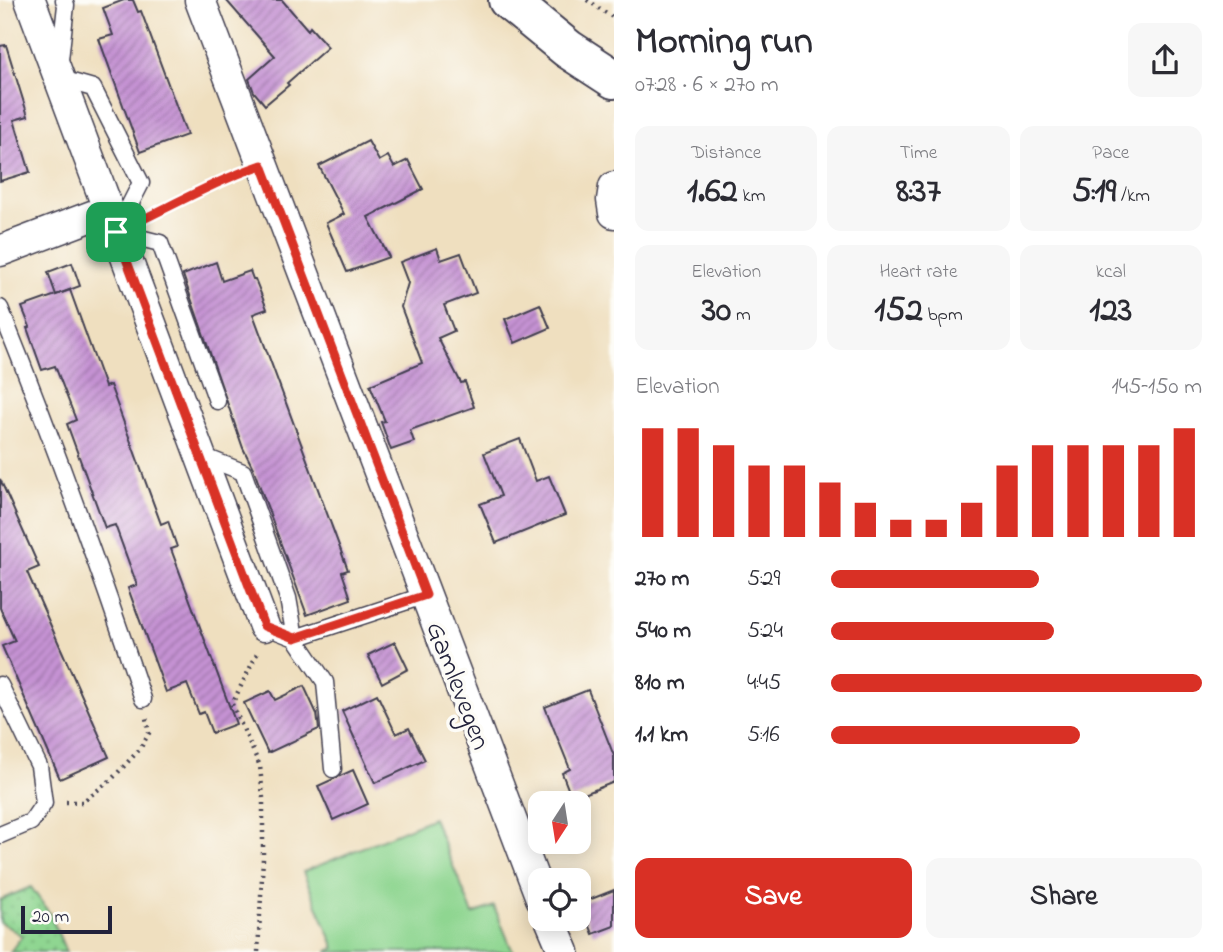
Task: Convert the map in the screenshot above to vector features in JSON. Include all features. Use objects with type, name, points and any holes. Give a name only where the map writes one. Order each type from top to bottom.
[{"type":"street","points":[[30,0],[264,626]]},
{"type":"street","name":"Gamlevegen","points":[[200,0],[530,868]]},
{"type":"street","points":[[508,0],[568,48],[614,79]]},
{"type":"street","points":[[614,187],[614,213]]},
{"type":"street","points":[[3,245],[112,221]]},
{"type":"street","points":[[555,931],[564,952]]},
{"type":"lane","points":[[64,0],[66,5],[58,78],[93,88],[141,183],[112,221],[160,243],[217,401]]},
{"type":"lane","points":[[0,308],[103,577],[143,699]]},
{"type":"lane","points":[[200,455],[243,472],[288,598],[295,638],[325,681],[333,769]]},
{"type":"lane","points":[[264,626],[295,638],[426,595]]},
{"type":"lane","points":[[0,685],[39,766],[44,803],[31,822],[0,835]]},
{"type":"path","points":[[587,0],[614,18]]},
{"type":"path","points":[[112,221],[169,208],[233,175],[262,165]]},
{"type":"path","points":[[258,952],[263,858],[260,766],[232,704],[263,642],[264,626]]},
{"type":"path","points":[[44,803],[82,802],[111,780],[133,757],[149,733],[143,699]]},
{"type":"green space","points":[[433,818],[473,914],[494,906],[513,952],[326,952],[335,948],[303,872]]},
{"type":"green space","points":[[31,887],[50,914],[66,952],[10,952],[22,936],[0,922],[0,900]]},
{"type":"building","points":[[124,0],[133,0],[138,12],[141,11],[187,135],[140,152],[99,39],[113,35],[103,8]]},
{"type":"building","points":[[226,0],[282,0],[308,30],[310,27],[328,47],[265,105],[254,92],[249,79],[275,56]]},
{"type":"building","points":[[6,45],[28,116],[14,120],[30,172],[0,181],[0,46]]},
{"type":"building","points":[[368,141],[379,161],[388,156],[394,167],[408,160],[423,189],[368,217],[389,257],[347,272],[326,223],[344,214],[319,166]]},
{"type":"building","points":[[437,248],[441,260],[461,253],[476,293],[444,305],[454,331],[438,338],[461,383],[465,382],[474,407],[410,430],[414,442],[391,450],[381,422],[385,421],[370,385],[422,363],[401,307],[408,283],[400,262]]},
{"type":"building","points":[[216,262],[222,281],[250,271],[255,279],[267,309],[253,314],[348,570],[342,572],[351,599],[307,615],[253,468],[243,448],[183,275]]},
{"type":"building","points":[[72,263],[80,286],[56,295],[48,272]]},
{"type":"building","points":[[70,290],[105,387],[110,385],[161,524],[168,521],[177,547],[171,549],[236,724],[212,733],[204,712],[199,714],[187,684],[166,692],[128,588],[137,585],[115,525],[105,528],[67,424],[76,420],[55,366],[42,370],[27,328],[30,327],[22,307]]},
{"type":"building","points":[[540,304],[550,328],[515,343],[505,319]]},
{"type":"building","points":[[520,439],[536,481],[549,476],[565,515],[496,543],[480,504],[501,496],[484,453]]},
{"type":"building","points":[[0,479],[39,567],[27,572],[109,757],[60,779],[2,646],[15,641],[0,608]]},
{"type":"building","points":[[395,642],[408,669],[382,683],[368,655]]},
{"type":"building","points":[[304,686],[317,714],[319,729],[268,753],[244,703],[270,691],[275,700]]},
{"type":"building","points":[[588,690],[614,756],[614,782],[592,791],[569,791],[562,773],[570,769],[545,707]]},
{"type":"building","points":[[377,694],[396,734],[409,728],[425,760],[375,783],[342,711]]},
{"type":"building","points":[[353,770],[368,804],[333,820],[318,786]]},
{"type":"building","points":[[614,890],[614,926],[593,934],[591,899]]},
{"type":"route","points":[[262,165],[426,595],[295,638],[264,626],[116,232],[233,175],[262,165]]}]
